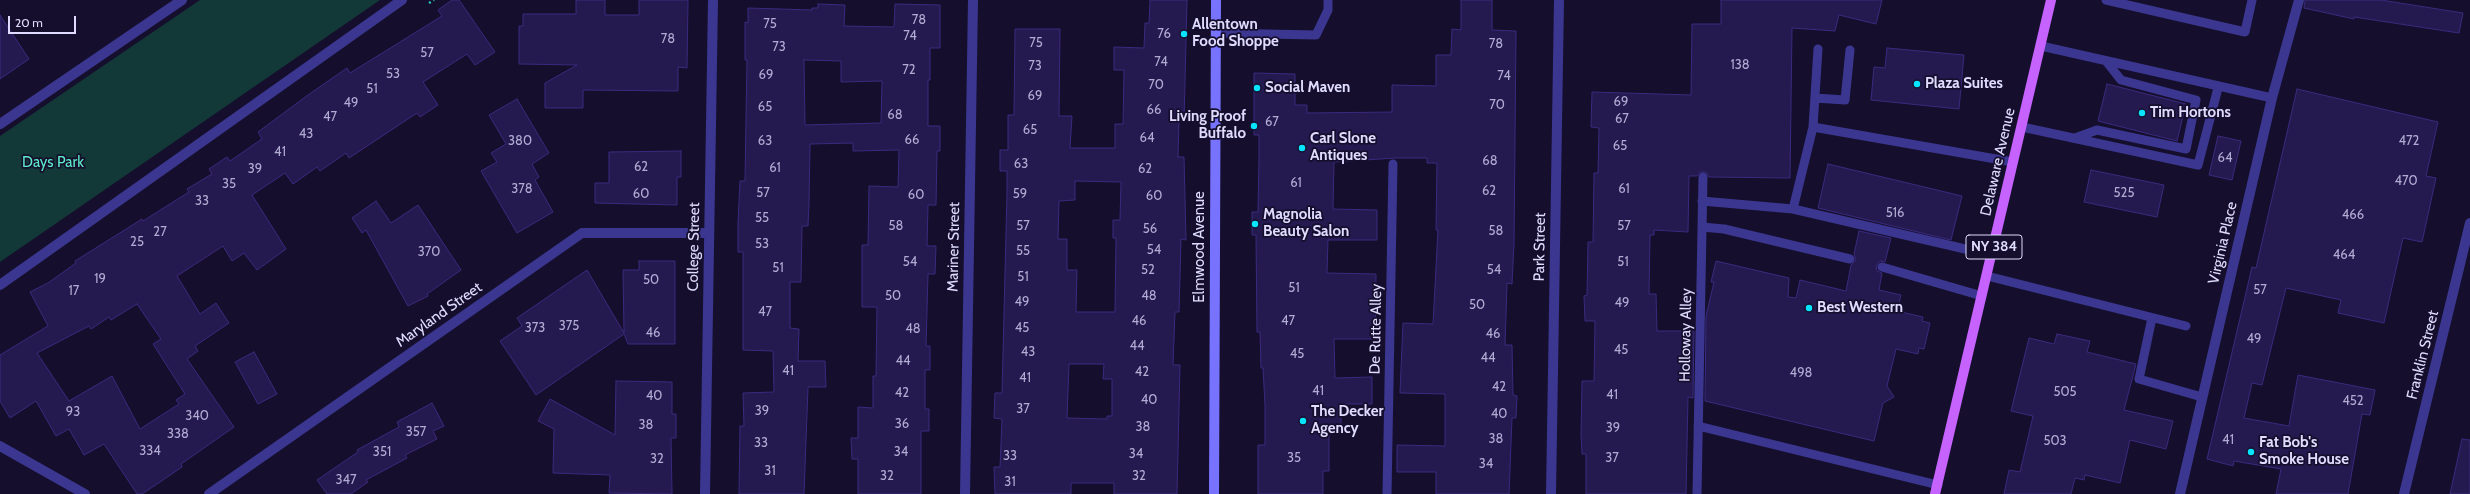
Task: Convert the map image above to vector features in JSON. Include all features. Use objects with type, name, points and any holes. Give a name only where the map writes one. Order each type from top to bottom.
[{"type":"main road","name":"Delaware Avenue","points":[[1936,489],[2051,0]]},
{"type":"street","points":[[0,124],[182,0]]},
{"type":"street","points":[[0,285],[402,0]]},
{"type":"street","name":"College Street","points":[[705,494],[713,0]]},
{"type":"street","name":"Mariner Street","points":[[964,494],[972,0]]},
{"type":"street","name":"Elmwood Avenue","points":[[1214,494],[1216,0]]},
{"type":"street","name":"Park Street","points":[[1551,494],[1559,0]]},
{"type":"street","name":"Virginia Place","points":[[2180,494],[2272,98],[2299,0]]},
{"type":"street","name":"Franklin Street","points":[[2404,494],[2470,223]]},
{"type":"street","name":"Maryland Street","points":[[208,494],[582,233],[709,234]]},
{"type":"street","points":[[0,446],[85,494]]},
{"type":"lane","points":[[1216,33],[1316,35],[1328,10],[1328,0]]},
{"type":"lane","points":[[2106,0],[2133,3],[2245,32],[2252,0]]},
{"type":"lane","points":[[2041,46],[2218,88],[2272,98]]},
{"type":"lane","points":[[1793,209],[1813,128],[1818,49]]},
{"type":"lane","points":[[1815,98],[1845,100],[1850,50]]},
{"type":"lane","points":[[2075,138],[2097,130],[2186,148],[2196,100],[2121,80],[2106,61]]},
{"type":"lane","points":[[2022,127],[2198,165],[2218,88]]},
{"type":"lane","points":[[1813,128],[2013,162]]},
{"type":"lane","name":"De Rutte Alley","points":[[1387,494],[1393,164]]},
{"type":"lane","name":"Holloway Alley","points":[[1697,494],[1703,177]]},
{"type":"lane","points":[[1702,201],[1793,209],[1992,255]]},
{"type":"lane","points":[[1702,228],[1724,229],[1850,259]]},
{"type":"lane","points":[[1882,267],[1982,296]]},
{"type":"lane","points":[[1987,276],[2186,326]]},
{"type":"lane","points":[[2152,318],[2139,379],[2202,397]]},
{"type":"lane","points":[[1698,426],[1936,489]]},
{"type":"path","points":[[429,3],[434,0]]},
{"type":"green space","name":"Days Park","points":[[200,0],[380,0],[0,262],[0,136]]},
{"type":"building","points":[[452,0],[459,0],[495,52],[475,65],[467,54],[423,82],[438,105],[420,117],[417,113],[349,158],[346,153],[320,171],[317,167],[293,184],[285,173],[252,195],[286,249],[257,270],[244,253],[232,261],[223,246],[177,276],[200,314],[216,303],[229,323],[195,346],[198,351],[187,359],[234,427],[181,464],[182,467],[142,494],[137,494],[104,444],[84,455],[69,429],[56,436],[36,401],[10,418],[0,401],[0,355],[48,326],[30,292],[48,283],[76,263],[75,261],[142,219],[143,221],[189,192],[187,189],[212,174],[209,169],[227,157],[230,161],[262,139],[258,132],[308,95],[347,68],[350,73],[442,16],[438,10]],"holes":[[[137,304],[161,339],[153,344],[185,394],[176,400],[179,404],[140,429],[112,376],[69,401],[37,353],[89,326],[91,329],[109,317],[111,320]]]},
{"type":"building","points":[[576,0],[605,0],[605,15],[639,15],[639,0],[688,0],[687,68],[678,67],[678,91],[583,90],[583,108],[545,108],[545,83],[577,65],[519,64],[519,26],[523,26],[523,14],[576,14]]},
{"type":"building","points":[[1150,0],[1187,0],[1184,121],[1179,121],[1178,157],[1184,157],[1186,240],[1181,239],[1179,312],[1175,312],[1173,365],[1180,365],[1177,494],[1114,494],[1114,483],[1071,483],[1071,494],[995,494],[994,467],[1000,467],[1002,419],[994,418],[995,393],[1002,393],[1007,193],[1007,171],[1000,171],[1000,150],[1008,150],[1008,115],[1014,115],[1015,29],[1060,29],[1059,116],[1072,116],[1070,148],[1115,148],[1115,124],[1123,124],[1124,70],[1114,70],[1114,47],[1144,48],[1145,23],[1149,23]],"holes":[[[1075,181],[1121,182],[1120,220],[1113,220],[1113,238],[1116,238],[1115,312],[1076,312],[1077,270],[1067,270],[1067,239],[1058,239],[1059,201],[1075,200]],[[1069,364],[1104,364],[1103,379],[1112,379],[1112,416],[1107,416],[1107,419],[1067,418]]]},
{"type":"building","points":[[1461,0],[1492,0],[1492,30],[1516,31],[1514,244],[1512,284],[1507,283],[1505,345],[1512,345],[1513,395],[1517,396],[1516,418],[1512,418],[1509,494],[1436,494],[1436,472],[1397,472],[1397,445],[1445,446],[1445,394],[1400,393],[1403,323],[1433,324],[1438,230],[1436,230],[1437,163],[1427,163],[1427,158],[1395,158],[1334,162],[1333,209],[1377,210],[1377,240],[1328,240],[1327,273],[1376,274],[1375,339],[1334,339],[1335,378],[1372,377],[1372,404],[1341,404],[1341,432],[1329,432],[1329,471],[1323,471],[1323,494],[1258,494],[1258,445],[1265,445],[1265,405],[1263,368],[1261,368],[1260,332],[1257,332],[1256,235],[1252,235],[1252,212],[1258,212],[1259,158],[1259,135],[1254,135],[1254,73],[1295,74],[1295,105],[1307,105],[1307,113],[1392,112],[1392,85],[1436,86],[1436,55],[1451,55],[1452,29],[1461,30]]},
{"type":"building","points":[[1721,0],[1882,0],[1876,24],[1839,15],[1835,31],[1792,28],[1790,178],[1709,177],[1706,172],[1700,172],[1697,176],[1689,176],[1688,232],[1654,230],[1654,235],[1650,235],[1649,294],[1656,294],[1657,331],[1694,331],[1693,398],[1688,397],[1686,494],[1586,494],[1586,454],[1582,454],[1581,435],[1582,381],[1594,381],[1595,321],[1585,321],[1584,296],[1587,295],[1588,242],[1593,242],[1594,173],[1598,173],[1599,128],[1591,127],[1592,92],[1691,95],[1692,24],[1721,24]]},
{"type":"building","points":[[2305,0],[2381,0],[2463,13],[2459,33],[2354,17],[2354,19],[2304,8]]},
{"type":"building","points":[[818,4],[845,5],[844,26],[894,27],[895,4],[940,5],[940,48],[930,48],[930,80],[928,80],[928,126],[940,126],[940,151],[937,151],[936,205],[928,205],[927,246],[936,246],[935,274],[928,274],[926,346],[930,346],[930,370],[925,370],[925,409],[929,409],[929,431],[921,431],[921,494],[858,494],[858,459],[852,459],[851,438],[858,438],[858,407],[873,408],[873,376],[876,376],[877,307],[862,307],[862,245],[868,245],[869,186],[898,187],[899,150],[853,151],[853,143],[810,144],[808,226],[802,226],[801,282],[790,282],[790,328],[799,329],[798,361],[825,361],[826,387],[808,387],[804,494],[739,494],[740,426],[744,426],[743,393],[774,392],[773,351],[743,350],[743,252],[738,252],[738,222],[740,181],[745,181],[747,60],[745,60],[745,22],[748,23],[748,8],[812,10],[812,8],[818,8]],"holes":[[[804,60],[841,61],[841,82],[882,81],[881,123],[805,125]]]},
{"type":"building","points":[[0,15],[29,59],[0,79]]},
{"type":"building","name":"Plaza Suites","points":[[1887,48],[1964,55],[1959,109],[1871,100],[1874,67],[1885,68]]},
{"type":"building","name":"Tim Hortons","points":[[2107,84],[2186,104],[2177,141],[2098,121]]},
{"type":"building","points":[[2297,89],[2438,122],[2426,176],[2436,178],[2422,242],[2403,238],[2384,323],[2338,313],[2341,300],[2286,288],[2262,385],[2252,383],[2244,418],[2289,426],[2298,375],[2375,390],[2370,415],[2362,414],[2348,494],[2276,494],[2281,469],[2234,461],[2233,466],[2207,459],[2252,267],[2256,268]]},
{"type":"building","points":[[517,99],[549,153],[532,164],[539,177],[535,180],[553,212],[517,233],[481,171],[497,162],[491,153],[506,144],[489,115]]},
{"type":"building","points":[[2218,136],[2241,141],[2232,180],[2209,175]]},
{"type":"building","points":[[681,151],[681,177],[677,177],[677,205],[595,203],[595,183],[609,183],[609,152]]},
{"type":"building","points":[[1828,164],[1962,196],[1951,240],[1818,208]]},
{"type":"building","points":[[2091,170],[2164,185],[2157,217],[2084,202]]},
{"type":"building","points":[[376,201],[391,223],[418,205],[461,270],[427,294],[428,296],[408,306],[366,230],[362,233],[352,218]]},
{"type":"building","points":[[1859,231],[1891,238],[1885,262],[1880,261],[1876,266],[1877,271],[1882,273],[1879,290],[1901,295],[1897,311],[1923,317],[1922,321],[1930,323],[1924,349],[1919,348],[1918,354],[1896,349],[1887,386],[1894,397],[1883,403],[1874,441],[1705,401],[1706,316],[1714,282],[1711,282],[1716,261],[1789,278],[1788,297],[1796,298],[1800,280],[1846,291],[1851,265],[1856,260],[1854,254]]},
{"type":"building","points":[[639,261],[675,261],[675,344],[628,344],[624,334],[536,395],[500,341],[522,326],[517,318],[587,270],[624,333],[623,270],[639,270]]},
{"type":"building","points":[[2057,334],[2090,341],[2087,352],[2136,364],[2124,410],[2173,421],[2166,449],[2130,440],[2120,483],[2085,475],[2084,480],[2075,478],[2071,494],[2004,494],[2009,470],[2020,472],[2033,416],[2011,411],[2029,338],[2054,344]]},
{"type":"building","points":[[254,352],[277,394],[258,404],[235,362]]},
{"type":"building","points":[[616,381],[672,382],[672,414],[676,414],[676,438],[671,438],[672,494],[609,493],[610,475],[553,473],[554,429],[538,421],[550,399],[615,435]]},
{"type":"building","points":[[432,403],[444,426],[433,431],[437,439],[405,455],[407,458],[366,480],[368,482],[351,494],[327,494],[317,480],[358,452],[357,450],[399,427],[397,422]]},
{"type":"building","points":[[2462,439],[2470,440],[2470,494],[2450,494]]},
{"type":"place","name":"Allentown Food Shoppe","points":[[1184,34]]},
{"type":"place","name":"Plaza Suites","points":[[1917,84]]},
{"type":"place","name":"Social Maven","points":[[1257,88]]},
{"type":"place","name":"Tim Hortons","points":[[2142,113]]},
{"type":"place","name":"Living Proof Buffalo","points":[[1254,126]]},
{"type":"place","name":"Carl Slone Antiques","points":[[1302,148]]},
{"type":"place","name":"Magnolia Beauty Salon","points":[[1255,224]]},
{"type":"place","name":"Best Western","points":[[1809,308]]},
{"type":"place","name":"The Decker Agency","points":[[1303,421]]},
{"type":"place","name":"Fat Bob's Smoke House","points":[[2251,452]]}]
